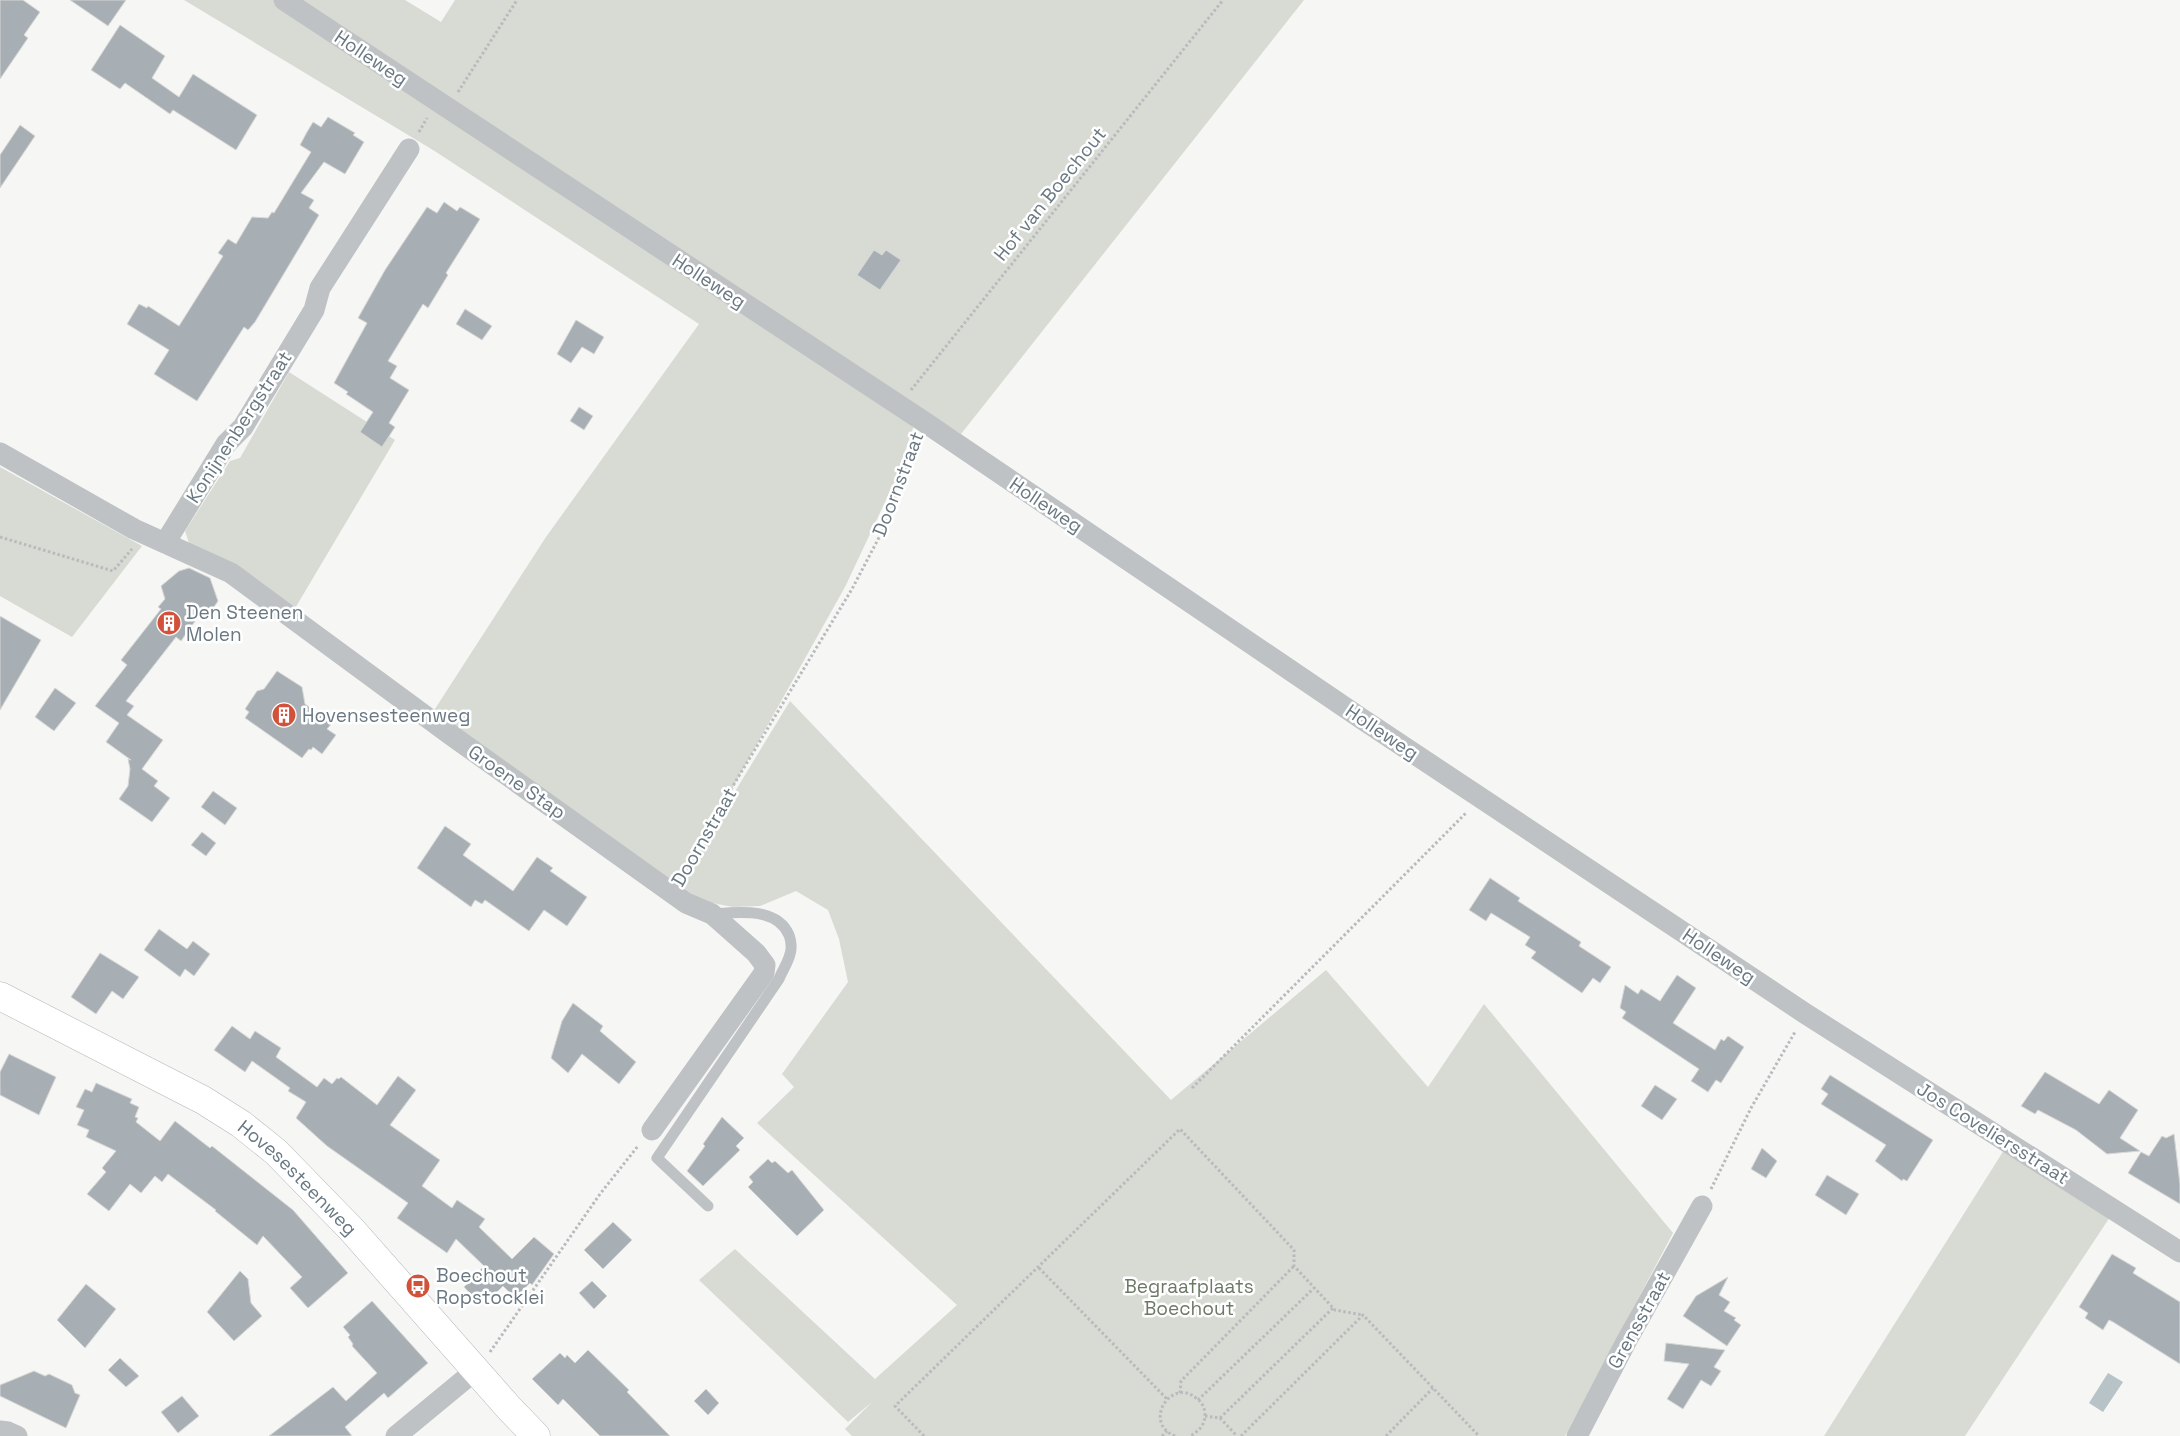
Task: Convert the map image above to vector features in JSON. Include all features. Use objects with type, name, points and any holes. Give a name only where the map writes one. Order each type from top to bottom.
[{"type":"street","name":"Holleweg","points":[[284,0],[923,421],[1481,798],[1806,1014]]},
{"type":"street","name":"Konijnenbergstraat","points":[[155,539],[226,444],[243,427],[314,310],[320,288],[409,149]]},
{"type":"street","points":[[0,453],[155,539]]},
{"type":"street","name":"Groene Stap","points":[[155,539],[231,573],[451,735],[670,891]]},
{"type":"street","name":"Doornstraat","points":[[652,1130],[764,973],[765,965],[762,959],[712,914],[686,903],[670,891]]},
{"type":"street","name":"Hovesesteenweg","points":[[0,996],[203,1100],[241,1124],[276,1152],[315,1190],[536,1436]]},
{"type":"street","name":"Jos Coveliersstraat","points":[[1806,1014],[2180,1252]]},
{"type":"street","name":"Grensstraat","points":[[1577,1436],[1626,1342],[1702,1206]]},
{"type":"street","points":[[396,1436],[476,1370]]},
{"type":"street","points":[[0,1432],[8,1432],[17,1436]]},
{"type":"lane","points":[[708,1206],[657,1158],[779,979],[791,953],[790,939],[785,926],[774,918],[763,914],[736,912],[712,914]]},
{"type":"path","points":[[409,149],[517,0]]},
{"type":"path","name":"Hof van Boechout","points":[[898,406],[1223,0]]},
{"type":"path","name":"Doornstraat","points":[[670,891],[852,589],[884,528],[923,421]]},
{"type":"path","points":[[0,537],[113,570],[155,539]]},
{"type":"path","points":[[1192,1088],[1481,798]]},
{"type":"path","points":[[1702,1206],[1751,1108],[1806,1014]]},
{"type":"path","points":[[924,1436],[896,1406],[1180,1128],[1294,1250],[1294,1266],[1333,1308],[1363,1315],[1478,1436]]},
{"type":"path","points":[[476,1370],[600,1194],[652,1130]]},
{"type":"path","points":[[1180,1393],[1181,1381],[1294,1266]]},
{"type":"path","points":[[1038,1268],[1167,1399]]},
{"type":"path","points":[[1198,1400],[1314,1288]]},
{"type":"path","points":[[1220,1418],[1333,1308]]},
{"type":"path","points":[[1205,1416],[1220,1418],[1239,1436],[1363,1315]]},
{"type":"path","points":[[1386,1436],[1433,1388]]},
{"type":"path","points":[[1176,1436],[1167,1431],[1161,1421],[1160,1413],[1167,1399],[1180,1393],[1192,1394],[1204,1407],[1205,1416],[1198,1434],[1190,1436]]},
{"type":"path","points":[[1162,1436],[1167,1431]]},
{"type":"green space","name":"Begraafplaats Boechout","points":[[184,0],[405,0],[441,22],[455,0],[1304,0],[961,434],[920,408],[894,483],[845,587],[677,887],[790,701],[1171,1100],[1326,970],[1428,1087],[1484,1004],[1673,1233],[1565,1436],[852,1436],[845,1429],[872,1402],[848,1422],[699,1280],[735,1249],[875,1379],[957,1305],[757,1123],[794,1087],[782,1074],[848,982],[839,939],[828,910],[796,891],[760,906],[733,907],[702,901],[677,888],[671,898],[433,712],[546,537],[699,324],[433,150]]},
{"type":"green space","points":[[289,372],[395,440],[294,610],[190,546],[185,531],[230,461],[240,458]]},
{"type":"green space","points":[[0,467],[142,546],[72,637],[0,596]]},
{"type":"green space","points":[[2004,1150],[2110,1217],[1965,1436],[1824,1436]]},
{"type":"shaded area","points":[[2108,1373],[2123,1382],[2103,1412],[2089,1403]]},
{"type":"building","points":[[0,0],[23,0],[40,12],[24,35],[28,38],[0,79]]},
{"type":"building","points":[[70,0],[126,0],[108,26]]},
{"type":"building","points":[[120,25],[165,56],[152,78],[179,97],[193,74],[257,115],[236,150],[173,110],[170,114],[125,83],[120,89],[91,70]]},
{"type":"building","points":[[328,117],[355,133],[353,135],[364,142],[345,174],[324,162],[301,193],[314,200],[309,208],[319,215],[255,322],[248,330],[244,327],[197,401],[154,374],[169,350],[127,324],[139,304],[147,308],[148,306],[179,326],[223,256],[218,253],[228,239],[236,244],[252,217],[268,218],[272,212],[274,213],[311,152],[300,145],[307,132],[313,122],[321,127]]},
{"type":"building","points":[[20,125],[35,136],[0,188],[0,155]]},
{"type":"building","points":[[444,202],[457,211],[460,207],[480,219],[446,273],[448,275],[428,308],[423,304],[388,361],[397,366],[390,378],[409,390],[389,423],[395,427],[382,447],[360,432],[373,412],[346,394],[348,392],[334,383],[367,323],[358,318],[385,270],[427,207],[437,213]]},
{"type":"building","points":[[874,250],[882,255],[886,250],[901,260],[880,290],[857,275]]},
{"type":"building","points":[[465,309],[492,326],[482,340],[456,324]]},
{"type":"building","points":[[576,320],[604,337],[594,354],[582,347],[571,363],[557,354]]},
{"type":"building","points":[[579,407],[593,416],[584,430],[570,421]]},
{"type":"building","points":[[189,568],[210,578],[218,601],[208,613],[198,617],[181,641],[176,637],[126,701],[134,706],[127,715],[163,740],[142,769],[158,781],[154,786],[170,798],[152,822],[119,799],[128,786],[130,769],[128,759],[131,760],[106,742],[119,723],[95,706],[127,665],[121,660],[161,609],[158,607],[165,599],[161,586],[179,571]]},
{"type":"building","points":[[0,616],[41,640],[0,710]]},
{"type":"building","name":"Hovensesteenweg","points":[[277,671],[302,687],[305,704],[332,723],[327,729],[336,735],[322,754],[313,747],[302,758],[245,718],[249,712],[245,709],[257,691],[264,689]]},
{"type":"building","points":[[55,688],[76,703],[54,731],[35,717]]},
{"type":"building","points":[[213,791],[237,808],[225,825],[201,807]]},
{"type":"building","points":[[445,826],[471,844],[463,855],[513,891],[537,857],[553,868],[550,871],[587,897],[567,926],[544,910],[529,931],[485,900],[482,904],[475,900],[471,907],[417,868]]},
{"type":"building","points":[[202,832],[216,843],[206,856],[191,845]]},
{"type":"building","points":[[1490,878],[1520,898],[1518,901],[1581,942],[1579,946],[1611,967],[1600,983],[1593,978],[1582,993],[1531,958],[1536,952],[1525,945],[1530,937],[1491,913],[1486,921],[1469,910]]},
{"type":"building","points":[[159,929],[187,949],[193,941],[210,954],[194,976],[185,969],[180,977],[144,950]]},
{"type":"building","points":[[100,953],[139,977],[123,999],[112,991],[96,1014],[71,997]]},
{"type":"building","points":[[1677,975],[1696,988],[1673,1023],[1715,1050],[1721,1039],[1724,1041],[1728,1036],[1744,1047],[1721,1083],[1716,1080],[1708,1092],[1691,1081],[1699,1069],[1622,1018],[1626,1012],[1620,1008],[1625,985],[1638,994],[1641,989],[1660,1001]]},
{"type":"building","points":[[573,1003],[603,1026],[600,1031],[636,1062],[619,1084],[582,1054],[568,1073],[551,1058],[562,1021]]},
{"type":"building","points":[[232,1026],[250,1039],[255,1031],[281,1048],[276,1057],[317,1087],[324,1078],[332,1084],[337,1078],[341,1077],[377,1105],[398,1076],[416,1090],[390,1125],[440,1160],[422,1186],[452,1208],[457,1200],[485,1219],[479,1227],[512,1259],[534,1237],[554,1254],[532,1285],[530,1283],[515,1298],[503,1286],[487,1302],[481,1295],[476,1300],[464,1287],[484,1266],[456,1239],[447,1253],[397,1218],[408,1203],[327,1146],[296,1118],[306,1102],[288,1091],[290,1088],[252,1061],[245,1072],[214,1050]]},
{"type":"building","points":[[9,1054],[56,1077],[39,1115],[0,1095],[0,1072]]},
{"type":"building","points":[[2045,1072],[2099,1104],[2109,1090],[2138,1110],[2120,1138],[2140,1151],[2107,1154],[2076,1130],[2038,1110],[2035,1114],[2021,1106]]},
{"type":"building","points":[[1830,1075],[1933,1140],[1907,1181],[1903,1179],[1902,1181],[1875,1161],[1886,1145],[1821,1104],[1828,1094],[1821,1089]]},
{"type":"building","points":[[96,1083],[132,1099],[130,1103],[139,1107],[135,1117],[138,1118],[136,1122],[160,1141],[175,1121],[210,1148],[212,1146],[293,1210],[348,1273],[308,1308],[290,1288],[302,1277],[263,1236],[257,1245],[216,1210],[168,1174],[162,1182],[155,1176],[141,1193],[130,1184],[109,1211],[87,1194],[106,1172],[102,1168],[116,1151],[86,1137],[89,1130],[77,1125],[84,1110],[76,1107],[85,1089],[92,1092]]},
{"type":"building","points":[[1655,1085],[1677,1099],[1662,1120],[1641,1106]]},
{"type":"building","points":[[722,1117],[744,1138],[736,1146],[740,1150],[703,1186],[687,1171],[705,1146],[703,1144]]},
{"type":"building","points":[[2174,1134],[2180,1184],[2180,1204],[2128,1173],[2141,1152],[2149,1156],[2162,1136],[2166,1138]]},
{"type":"building","points":[[1762,1148],[1777,1161],[1766,1178],[1751,1169]]},
{"type":"building","points":[[768,1159],[772,1163],[775,1161],[788,1173],[792,1170],[824,1210],[797,1236],[748,1187],[753,1182],[749,1177]]},
{"type":"building","points":[[1827,1175],[1859,1194],[1846,1215],[1815,1195]]},
{"type":"building","points":[[613,1222],[632,1240],[603,1269],[584,1250]]},
{"type":"building","points":[[2112,1254],[2136,1268],[2133,1273],[2180,1302],[2180,1364],[2109,1320],[2103,1330],[2085,1318],[2088,1313],[2079,1307]]},
{"type":"building","points":[[240,1271],[248,1279],[251,1303],[262,1316],[234,1341],[207,1312]]},
{"type":"building","points":[[1728,1277],[1719,1295],[1730,1302],[1724,1311],[1736,1318],[1734,1320],[1741,1325],[1727,1346],[1683,1316],[1696,1296]]},
{"type":"building","points":[[592,1281],[607,1296],[594,1309],[579,1293]]},
{"type":"building","points":[[86,1284],[116,1309],[85,1348],[57,1320]]},
{"type":"building","points":[[372,1301],[428,1363],[388,1398],[384,1393],[345,1427],[352,1436],[269,1436],[333,1387],[346,1401],[377,1373],[352,1346],[353,1344],[348,1337],[350,1335],[343,1327]]},
{"type":"building","points":[[1666,1343],[1725,1350],[1714,1367],[1721,1371],[1711,1386],[1701,1380],[1683,1409],[1667,1399],[1689,1364],[1664,1361]]},
{"type":"building","points":[[588,1350],[629,1390],[627,1392],[670,1436],[600,1436],[563,1399],[558,1405],[532,1379],[560,1353],[565,1358],[567,1355],[575,1363]]},
{"type":"building","points":[[120,1358],[139,1376],[126,1387],[108,1370]]},
{"type":"building","points":[[34,1371],[45,1376],[49,1374],[72,1385],[75,1393],[80,1395],[66,1428],[0,1396],[0,1385]]},
{"type":"building","points":[[706,1389],[719,1403],[708,1415],[694,1401]]},
{"type":"building","points":[[182,1396],[199,1416],[178,1433],[161,1412]]},
{"type":"place","name":"Den Steenen Molen","points":[[169,623]]},
{"type":"place","name":"Hovensesteenweg","points":[[284,715]]},
{"type":"place","name":"Boechout Ropstocklei","points":[[418,1286]]}]
